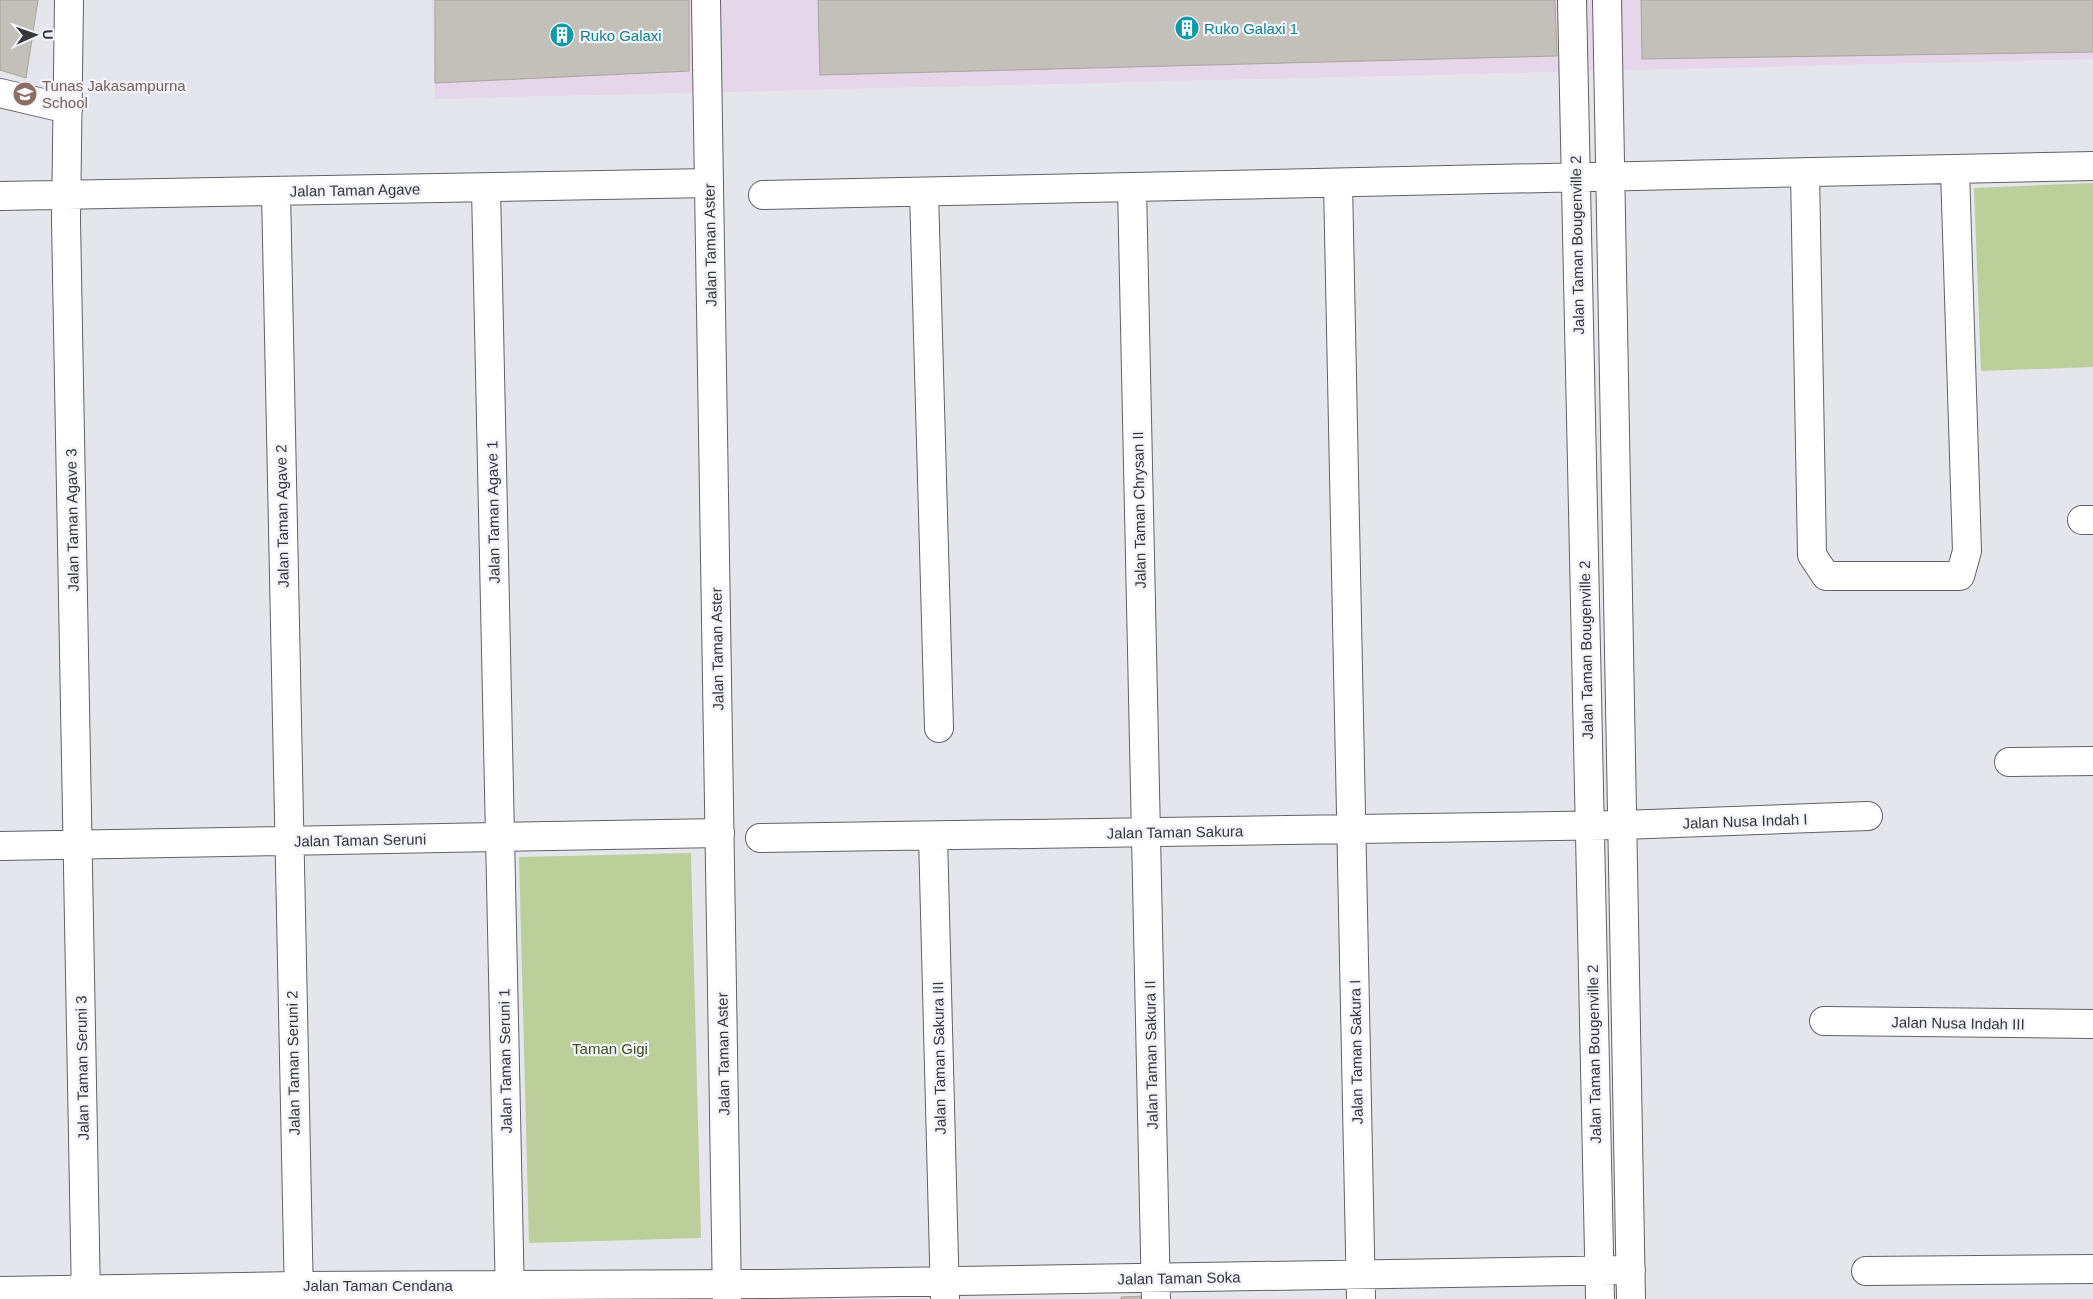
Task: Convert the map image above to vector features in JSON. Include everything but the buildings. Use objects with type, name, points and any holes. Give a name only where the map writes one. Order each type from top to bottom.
[{"type":"street","name":"Jalan Taman Agave 3","points":[[69,0],[66,195],[78,844]]},
{"type":"street","name":"Jalan Taman Aster","points":[[706,0],[727,1292]]},
{"type":"street","name":"Jalan Taman Bougenville 2","points":[[1572,0],[1600,1299]]},
{"type":"street","points":[[1607,0],[1631,1299]]},
{"type":"street","points":[[0,93],[68,109]]},
{"type":"street","points":[[763,195],[2093,166]]},
{"type":"street","points":[[1805,173],[1812,555],[1826,576],[1960,576],[1967,551],[1955,170]]},
{"type":"street","name":"Jalan Taman Agave","points":[[0,196],[709,183]]},
{"type":"street","name":"Jalan Taman Sakura I","points":[[1338,183],[1361,1287]]},
{"type":"street","name":"Jalan Taman Chrysan II","points":[[1132,187],[1146,832]]},
{"type":"street","name":"Jalan Taman Agave 1","points":[[486,188],[500,837]]},
{"type":"street","name":"Jalan Taman Agave 2","points":[[276,191],[289,841]]},
{"type":"street","points":[[924,192],[939,728]]},
{"type":"street","points":[[2009,762],[2093,761]]},
{"type":"street","name":"Jalan Nusa Indah I","points":[[1590,825],[1868,816]]},
{"type":"street","name":"Jalan Taman Sakura","points":[[760,838],[1590,825]]},
{"type":"street","name":"Jalan Taman Sakura II","points":[[1146,832],[1156,1289]]},
{"type":"street","name":"Jalan Taman Seruni","points":[[0,846],[720,834]]},
{"type":"street","name":"Jalan Taman Sakura III","points":[[933,836],[945,1290]]},
{"type":"street","name":"Jalan Taman Seruni 1","points":[[500,837],[510,1292]]},
{"type":"street","name":"Jalan Taman Seruni 2","points":[[289,841],[298,1292]]},
{"type":"street","name":"Jalan Taman Seruni 3","points":[[78,844],[86,1295]]},
{"type":"street","name":"Jalan Nusa Indah III","points":[[1824,1022],[2093,1024]]},
{"type":"street","name":"Jalan Taman Soka","points":[[727,1292],[1361,1287],[1631,1270]]},
{"type":"street","points":[[1866,1270],[2093,1270]]},
{"type":"street","name":"Jalan Taman Cendana","points":[[0,1292],[86,1295],[298,1292],[727,1292]]},
{"type":"shaded area","points":[[432,0],[2093,0],[2093,59],[435,99]]},
{"type":"green space","points":[[2093,183],[2093,367],[1981,371],[1974,188]]},
{"type":"green space","name":"Taman Gigi","points":[[691,853],[701,1238],[529,1243],[519,857]]},
{"type":"place","name":"Ruko Galaxi 1","points":[[1187,28]]},
{"type":"place","name":"Ruko Galaxi","points":[[562,35]]},
{"type":"place","name":"Tunas Jakasampurna School","points":[[25,94]]}]
